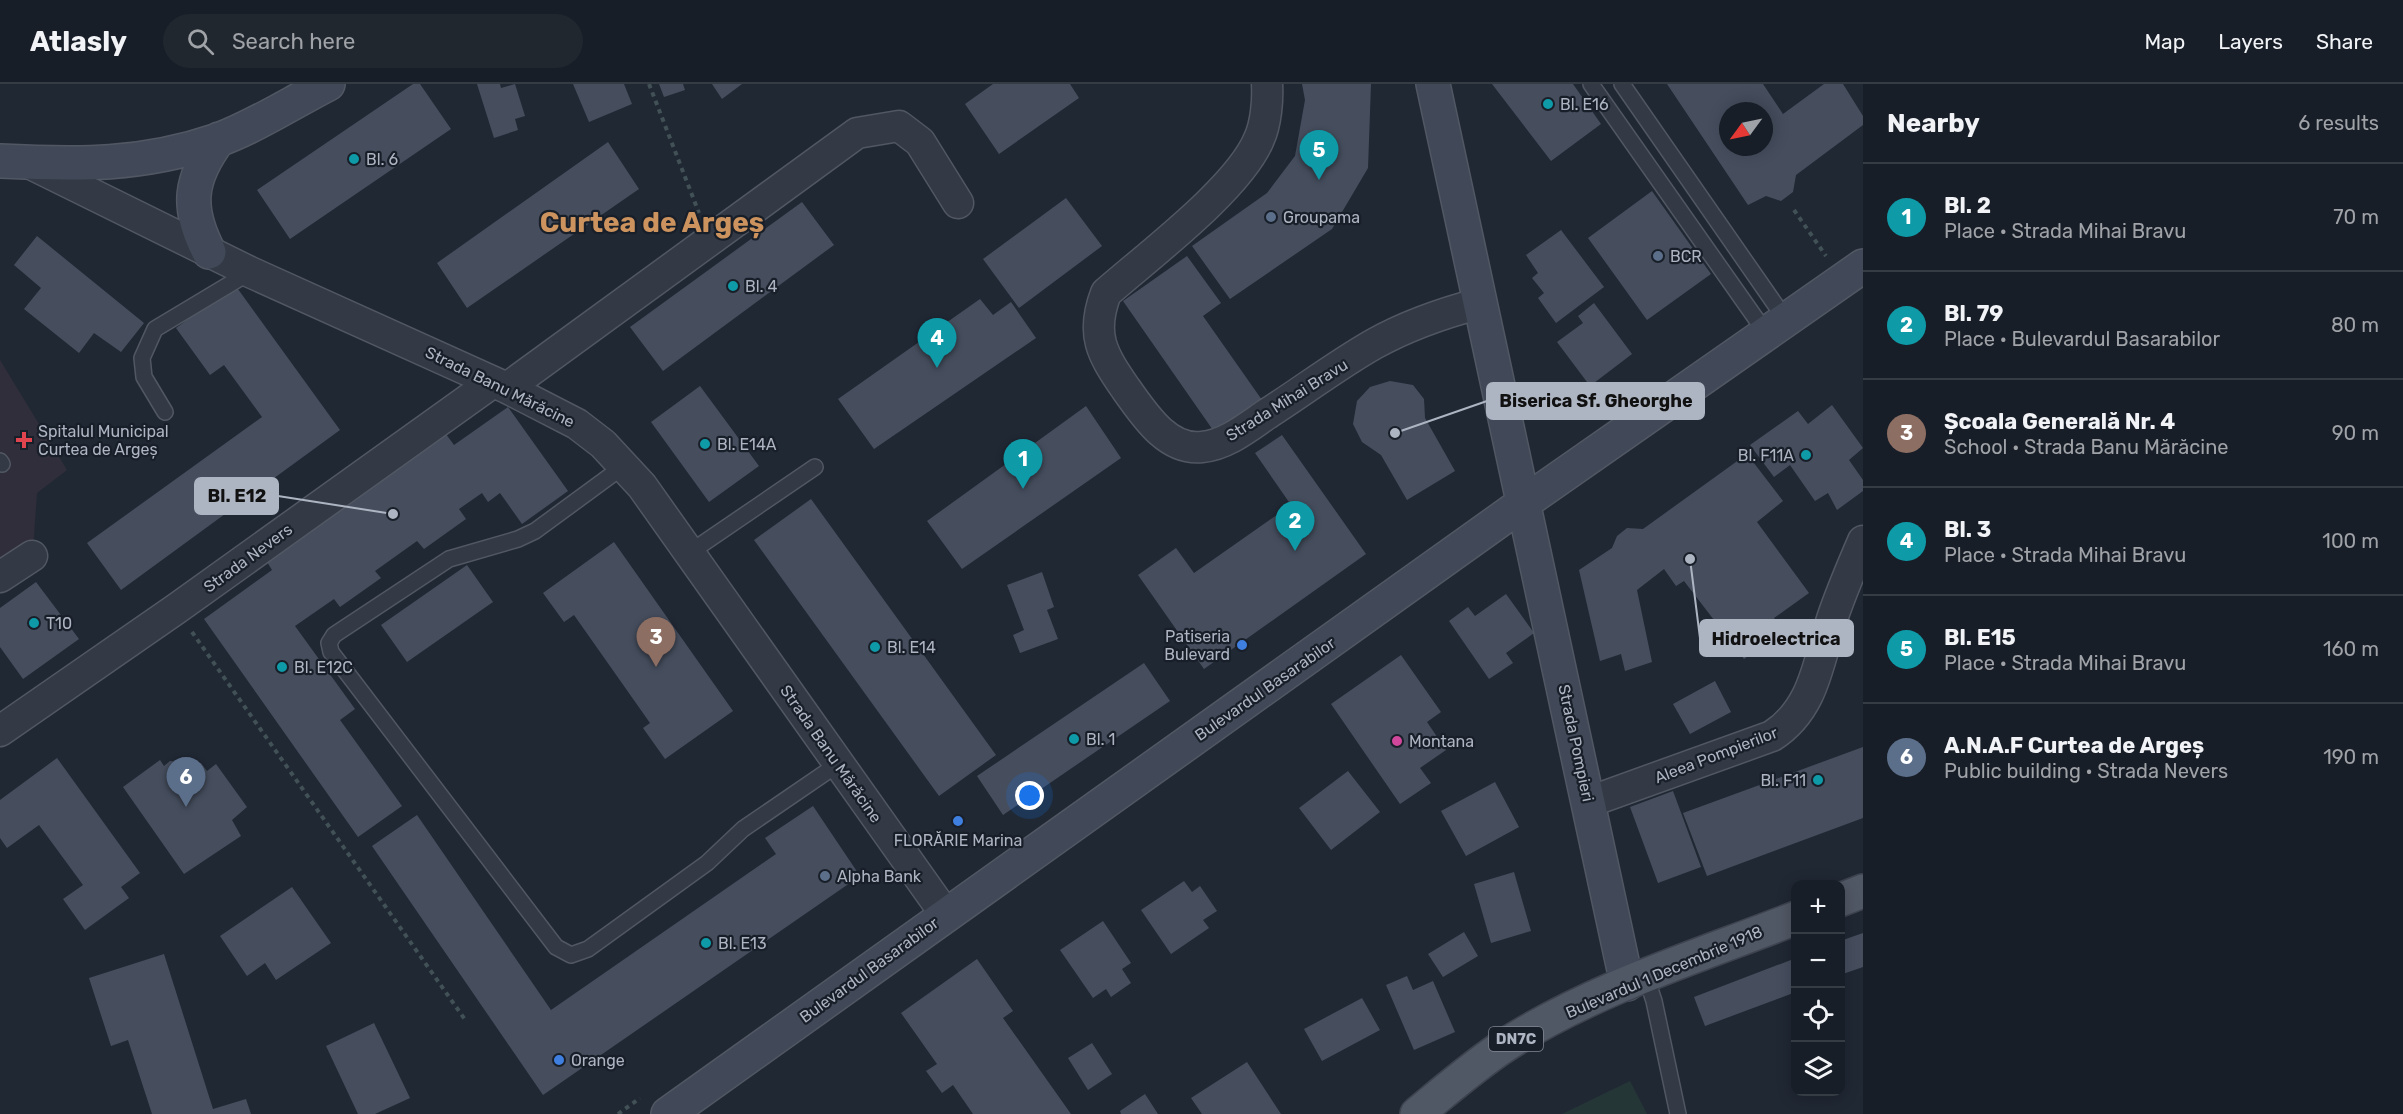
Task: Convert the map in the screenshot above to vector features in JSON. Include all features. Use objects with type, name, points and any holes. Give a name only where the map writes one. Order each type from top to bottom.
[{"type":"main road","points":[[15,162],[105,164],[140,161],[219,139],[328,84]]},
{"type":"main road","points":[[1433,84],[1525,502]]},
{"type":"main road","points":[[209,252],[198,230],[193,206],[194,190],[204,159],[219,139]]},
{"type":"main road","name":"Bulevardul Basarabilor","points":[[668,1114],[1525,502],[1863,266]]},
{"type":"main road","name":"Strada Pompieri","points":[[1525,502],[1589,802],[1636,980]]},
{"type":"main road","points":[[1845,898],[1863,891]]},
{"type":"main road","name":"Bulevardul 1 Decembrie 1918","points":[[1417,1114],[1507,1044],[1588,1001],[1791,920]]},
{"type":"street","name":"Strada Mihai Bravu","points":[[1267,84],[1260,139],[1235,175],[1211,201],[1106,293],[1098,312],[1096,329],[1106,360],[1149,420],[1172,441],[1202,447],[1233,437],[1374,345],[1413,324],[1481,303]]},
{"type":"street","name":"Strada Nevers","points":[[0,730],[500,385],[857,133],[898,126],[920,142],[958,203]]},
{"type":"street","name":"Strada Banu Mărăcine","points":[[15,162],[500,385],[578,424],[625,465],[946,915]]},
{"type":"street","name":"Aleea Pompierilor","points":[[1589,802],[1772,736],[1787,727],[1806,701],[1815,680],[1839,597],[1863,541]]},
{"type":"street","points":[[0,577],[32,556]]},
{"type":"lane","points":[[1591,84],[1776,327]]},
{"type":"lane","points":[[1622,84],[1776,327]]},
{"type":"lane","points":[[165,412],[144,377],[142,358],[155,329],[250,272]]},
{"type":"lane","points":[[625,465],[519,539],[449,559],[334,635],[329,643],[331,652],[556,947],[571,955],[588,949],[707,863],[742,829],[838,764]]},
{"type":"lane","points":[[689,553],[815,467]]},
{"type":"lane","points":[[1636,980],[1654,1001],[1678,1114]]},
{"type":"path","points":[[649,84],[709,239]]},
{"type":"path","points":[[1794,210],[1827,258]]},
{"type":"path","points":[[176,609],[466,1021]]},
{"type":"shaded area","name":"Spitalul Municipal Curtea de Argeș","points":[[0,360],[67,470],[37,493],[33,550],[0,572]]},
{"type":"shaded area","points":[[1630,1081],[1647,1114],[1562,1114]]},
{"type":"building","name":"Bl. 6","points":[[413,84],[420,84],[451,129],[290,239],[257,190]]},
{"type":"building","points":[[477,84],[500,84],[501,88],[515,84],[525,116],[515,119],[518,130],[494,138]]},
{"type":"building","points":[[573,84],[624,84],[632,104],[589,122]]},
{"type":"building","points":[[659,84],[683,84],[685,90],[664,97]]},
{"type":"building","points":[[712,84],[742,84],[722,99]]},
{"type":"building","points":[[993,84],[1070,84],[1079,98],[999,154],[965,104]]},
{"type":"building","points":[[1302,84],[1371,84],[1368,168],[1332,229],[1230,299],[1192,246],[1267,193],[1295,156],[1305,100]]},
{"type":"building","name":"Bl. E16","points":[[1492,84],[1573,84],[1601,124],[1551,161]]},
{"type":"building","points":[[1667,84],[1763,84],[1783,114],[1824,84],[1843,84],[1863,116],[1863,125],[1796,175],[1793,192],[1781,201],[1766,196],[1748,205]]},
{"type":"building","points":[[608,142],[639,189],[467,308],[437,263]]},
{"type":"building","points":[[1652,191],[1711,274],[1647,320],[1588,238]]},
{"type":"building","points":[[1066,198],[1102,246],[1019,308],[983,259]]},
{"type":"building","name":"Bl. 4","points":[[802,202],[834,245],[663,371],[630,327]]},
{"type":"building","points":[[1561,230],[1604,287],[1556,323],[1538,298],[1544,293],[1532,278],[1538,273],[1526,255]]},
{"type":"building","points":[[37,236],[144,323],[121,352],[94,333],[79,353],[24,309],[41,288],[14,265]]},
{"type":"building","points":[[1187,256],[1221,303],[1203,316],[1262,400],[1215,433],[1123,301]]},
{"type":"building","points":[[235,285],[340,430],[121,590],[87,543],[262,417],[224,365],[210,375],[176,328]]},
{"type":"building","points":[[980,299],[993,315],[1011,302],[1036,338],[874,449],[838,399]]},
{"type":"building","points":[[1594,303],[1632,354],[1590,386],[1557,342],[1583,323],[1578,316]]},
{"type":"building","points":[[1390,381],[1413,385],[1424,399],[1425,418],[1455,471],[1407,500],[1381,455],[1362,442],[1353,424],[1357,401],[1370,387]]},
{"type":"building","name":"Bl. E14A","points":[[700,386],[759,466],[709,502],[651,422]]},
{"type":"building","name":"Bl. F11A","points":[[1832,405],[1863,448],[1849,460],[1863,480],[1863,491],[1837,510],[1828,493],[1815,501],[1790,465],[1774,477],[1750,445],[1798,411],[1808,424]]},
{"type":"building","points":[[1086,406],[1121,458],[962,569],[927,521]]},
{"type":"building","points":[[508,407],[568,491],[522,524],[500,493],[488,502],[482,493],[459,509],[466,519],[424,549],[417,541],[375,571],[381,578],[340,607],[334,599],[295,626],[355,709],[340,720],[402,806],[358,837],[204,619],[272,570],[264,557],[443,430],[454,445]]},
{"type":"building","points":[[1282,435],[1366,554],[1204,669],[1138,575],[1176,548],[1194,573],[1291,505],[1255,453]]},
{"type":"building","points":[[1747,454],[1783,501],[1757,522],[1809,593],[1774,618],[1783,630],[1744,659],[1684,581],[1676,586],[1664,569],[1637,590],[1652,662],[1625,671],[1621,654],[1600,661],[1579,570],[1612,548],[1617,536],[1627,528],[1643,529]]},
{"type":"building","name":"Bl. E14","points":[[811,499],[996,755],[939,796],[754,540]]},
{"type":"building","points":[[614,542],[733,711],[665,759],[643,728],[650,723],[574,615],[564,622],[543,593]]},
{"type":"building","points":[[467,565],[493,602],[407,662],[381,625]]},
{"type":"building","points":[[1042,572],[1054,607],[1047,610],[1058,639],[1020,653],[1013,635],[1024,630],[1007,585]]},
{"type":"building","name":"T10","points":[[36,582],[79,639],[23,679],[0,647],[0,608]]},
{"type":"building","points":[[1506,594],[1534,633],[1506,653],[1513,663],[1489,679],[1449,621],[1468,607],[1475,616]]},
{"type":"building","points":[[1401,655],[1441,712],[1427,722],[1446,750],[1420,768],[1431,783],[1400,804],[1331,704]]},
{"type":"building","name":"Bl. 1","points":[[1144,663],[1170,701],[1003,815],[977,776]]},
{"type":"building","points":[[1715,681],[1731,712],[1690,734],[1673,704]]},
{"type":"building","name":"Bl. F11","points":[[1863,747],[1863,818],[1707,876],[1683,813]]},
{"type":"building","points":[[57,758],[140,873],[121,887],[129,898],[85,930],[63,899],[83,885],[39,825],[7,848],[0,838],[0,800]]},
{"type":"building","points":[[160,760],[164,766],[170,761],[201,763],[207,771],[216,764],[247,807],[232,820],[241,836],[184,874],[123,787]]},
{"type":"building","points":[[1348,771],[1380,812],[1331,850],[1299,808]]},
{"type":"building","points":[[1495,782],[1519,827],[1466,856],[1441,811]]},
{"type":"building","points":[[1673,791],[1701,867],[1658,883],[1630,807]]},
{"type":"building","name":"Bl. E13","points":[[813,806],[860,876],[543,1095],[372,846],[417,815],[551,1010],[776,854],[765,838]]},
{"type":"building","points":[[1514,872],[1531,931],[1491,943],[1474,884]]},
{"type":"building","points":[[1184,881],[1192,892],[1200,886],[1217,911],[1203,920],[1209,928],[1171,954],[1141,910]]},
{"type":"building","points":[[292,887],[331,943],[276,980],[265,963],[247,976],[220,936]]},
{"type":"building","points":[[1103,921],[1131,963],[1122,969],[1131,983],[1111,997],[1106,989],[1093,998],[1060,950]]},
{"type":"building","points":[[1464,932],[1478,956],[1443,977],[1428,954]]},
{"type":"building","points":[[1863,933],[1863,967],[1845,973],[1845,939]]},
{"type":"building","points":[[164,954],[213,1109],[246,1099],[251,1114],[152,1114],[128,1040],[111,1046],[89,978]]},
{"type":"building","points":[[977,959],[1013,1011],[1003,1018],[1071,1114],[973,1114],[953,1085],[942,1093],[926,1071],[937,1064],[901,1013]]},
{"type":"building","points":[[1791,960],[1791,994],[1705,1026],[1694,997]]},
{"type":"building","points":[[1407,976],[1413,990],[1433,981],[1455,1032],[1414,1050],[1386,985]]},
{"type":"building","points":[[1362,998],[1380,1030],[1322,1061],[1304,1029]]},
{"type":"building","points":[[374,1023],[410,1098],[375,1114],[358,1114],[326,1046]]},
{"type":"building","points":[[1092,1043],[1112,1074],[1088,1090],[1068,1058]]},
{"type":"building","points":[[1247,1062],[1281,1114],[1202,1114],[1191,1098]]},
{"type":"building","points":[[1145,1094],[1158,1114],[1121,1114],[1120,1111]]},
{"type":"place","name":"Bl. E16","points":[[1548,104]]},
{"type":"place","name":"Bl. 6","points":[[354,159]]},
{"type":"place","name":"Bl. E15","points":[[1319,180]]},
{"type":"place","name":"Groupama","points":[[1271,217]]},
{"type":"place","name":"BCR","points":[[1658,256]]},
{"type":"place","name":"Bl. 4","points":[[733,286]]},
{"type":"place","name":"Bl. 3","points":[[937,368]]},
{"type":"place","name":"Biserica Sf. Gheorghe","points":[[1395,433]]},
{"type":"place","name":"Spitalul Municipal Curtea de Argeș","points":[[24,440]]},
{"type":"place","name":"Bl. E14A","points":[[705,444]]},
{"type":"place","name":"Bl. F11A","points":[[1806,455]]},
{"type":"place","name":"Bl. 2","points":[[1023,489]]},
{"type":"place","name":"Bl. E12","points":[[393,514]]},
{"type":"place","name":"Bl. 79","points":[[1295,551]]},
{"type":"place","name":"Hidroelectrica","points":[[1690,559]]},
{"type":"place","name":"T10","points":[[34,623]]},
{"type":"place","name":"Patiseria Bulevard","points":[[1242,645]]},
{"type":"place","name":"Bl. E14","points":[[875,647]]},
{"type":"place","name":"Bl. E12C","points":[[282,667]]},
{"type":"place","name":"Școala Generală Nr. 4","points":[[656,667]]},
{"type":"place","name":"Bl. 1","points":[[1074,739]]},
{"type":"place","name":"Montana","points":[[1397,741]]},
{"type":"place","name":"Bl. F11","points":[[1818,780]]},
{"type":"place","name":"A.N.A.F Curtea de Argeș","points":[[186,807]]},
{"type":"place","name":"FLORĂRIE Marina","points":[[958,821]]},
{"type":"place","name":"Alpha Bank","points":[[825,876]]},
{"type":"place","name":"Bl. E13","points":[[706,943]]},
{"type":"place","name":"Orange","points":[[559,1060]]},
{"type":"district","name":"Curtea de Argeș","points":[[652,222]]}]
